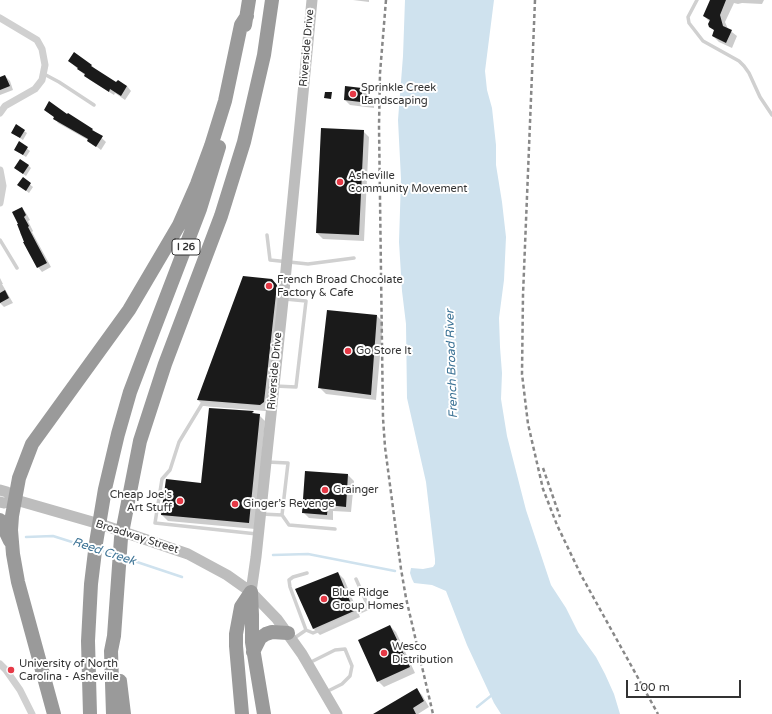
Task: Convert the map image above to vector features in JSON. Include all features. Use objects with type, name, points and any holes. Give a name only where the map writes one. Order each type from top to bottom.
[{"type":"highway","name":"I 26","points":[[90,714],[88,641],[91,584],[105,489],[130,392],[200,210],[212,172],[237,77],[249,0]]},
{"type":"highway","name":"I 26","points":[[113,714],[111,651],[114,636],[121,538],[140,441],[152,400],[221,216],[244,142],[264,55],[272,0]]},
{"type":"highway","points":[[54,714],[18,582],[12,544],[12,516],[19,478],[32,444],[129,310],[179,225],[197,184],[211,146],[224,101],[241,25],[247,16]]},
{"type":"highway","points":[[0,520],[12,544]]},
{"type":"highway","points":[[251,592],[253,652],[264,714]]},
{"type":"highway","points":[[242,714],[236,634],[241,607],[251,592]]},
{"type":"highway","points":[[253,652],[260,638],[266,634],[272,632],[290,637]]},
{"type":"highway","points":[[114,636],[118,653],[124,714]]},
{"type":"main road","name":"Riverside Drive","points":[[251,592],[274,385],[312,0]]},
{"type":"main road","name":"Broadway Street","points":[[0,490],[7,492],[16,500],[103,525],[188,554],[227,575],[251,592]]},
{"type":"main road","name":"Broadway Street","points":[[0,502],[4,503],[16,500]]},
{"type":"main road","points":[[251,592],[273,614],[290,637],[308,664],[337,714]]},
{"type":"street","points":[[0,18],[37,40],[42,49],[44,60],[44,74],[42,80],[35,89],[5,106],[0,113]]},
{"type":"street","points":[[0,170],[3,186],[0,203]]},
{"type":"street","points":[[0,664],[20,690],[32,714]]},
{"type":"lane","points":[[697,0],[688,17],[689,23],[703,41],[739,61],[744,66],[749,73],[760,97],[772,115]]},
{"type":"lane","points":[[44,74],[94,105]]},
{"type":"lane","points":[[267,235],[270,260],[308,264],[354,258]]},
{"type":"lane","points":[[0,240],[17,268]]},
{"type":"lane","points":[[274,385],[296,387],[306,301],[282,299]]},
{"type":"lane","points":[[258,534],[155,523],[162,479],[170,470],[179,442],[202,404],[271,410]]},
{"type":"lane","points":[[266,462],[288,463],[282,516],[289,525],[335,529]]},
{"type":"lane","points":[[260,514],[282,516]]},
{"type":"lane","points":[[307,573],[293,577],[289,580],[306,630],[313,633],[369,608],[356,579]]},
{"type":"lane","points":[[290,637],[306,630]]},
{"type":"lane","points":[[308,664],[335,650],[345,649],[352,666],[350,676],[342,684],[325,693]]},
{"type":"water","name":"French Broad River","points":[[405,0],[494,0],[485,71],[487,90],[492,108],[496,145],[496,165],[506,237],[504,280],[499,318],[502,373],[501,399],[507,436],[526,510],[551,585],[566,608],[578,632],[596,657],[614,694],[620,714],[501,714],[494,703],[467,645],[446,591],[432,585],[414,583],[410,573],[411,568],[423,569],[433,567],[435,564],[435,559],[426,482],[407,398],[406,324],[399,242],[401,179],[398,120],[403,56]]},
{"type":"building","points":[[710,0],[726,0],[720,15],[723,26],[732,30],[726,43],[712,36],[714,30],[709,27],[708,24],[710,20],[703,16]]},
{"type":"building","points":[[74,52],[92,65],[91,66],[116,82],[118,80],[127,86],[121,96],[110,89],[109,92],[84,76],[85,74],[68,61]]},
{"type":"building","points":[[5,75],[10,86],[0,90],[0,77]]},
{"type":"building","name":"Sprinkle Creek Landscaping","points":[[345,86],[362,88],[362,96],[369,96],[369,103],[344,100]]},
{"type":"building","points":[[325,92],[332,92],[331,99],[324,98]]},
{"type":"building","points":[[49,101],[103,136],[96,147],[87,141],[88,139],[53,119],[54,117],[44,110]]},
{"type":"building","points":[[16,124],[25,130],[20,138],[11,133]]},
{"type":"building","name":"Asheville Community Movement","points":[[321,128],[364,130],[359,235],[316,233]]},
{"type":"building","points":[[19,141],[28,147],[23,155],[14,150]]},
{"type":"building","points":[[20,159],[29,165],[23,174],[14,168]]},
{"type":"building","points":[[23,177],[31,183],[26,191],[17,185]]},
{"type":"building","points":[[22,207],[26,215],[24,217],[29,226],[28,227],[47,263],[37,268],[23,242],[18,224],[12,212]]},
{"type":"building","points":[[243,276],[272,279],[277,285],[264,402],[260,405],[197,400]]},
{"type":"building","points":[[5,290],[9,298],[0,303],[0,293]]},
{"type":"building","name":"Go Store It","points":[[327,310],[377,315],[371,395],[318,388]]},
{"type":"building","points":[[209,408],[254,411],[252,413],[260,414],[249,523],[161,515],[166,479],[201,483]]},
{"type":"building","name":"Grainger","points":[[305,471],[348,474],[346,507],[328,505],[327,515],[302,513]]},
{"type":"building","name":"Blue Ridge Group Homes","points":[[338,572],[354,611],[313,629],[295,589]]},
{"type":"building","name":"Wesco Distribution","points":[[390,625],[410,667],[377,682],[358,640]]},
{"type":"building","points":[[417,688],[424,701],[413,708],[416,714],[373,714]]},
{"type":"waterway","name":"Reed Creek","points":[[26,537],[53,536],[91,548]]},
{"type":"waterway","name":"Reed Creek","points":[[100,550],[114,555]]},
{"type":"waterway","name":"Reed Creek","points":[[273,555],[308,554],[395,571]]},
{"type":"waterway","name":"Reed Creek","points":[[125,558],[182,577]]},
{"type":"waterway","points":[[477,707],[492,695]]},
{"type":"railway","points":[[386,0],[380,73],[379,126],[383,418],[385,447],[401,569],[406,598],[433,714]]},
{"type":"railway","points":[[535,0],[523,295],[522,374],[528,424],[543,489],[557,525],[581,575],[658,714]]},
{"type":"railway","points":[[543,468],[560,517]]},
{"type":"place","name":"Sprinkle Creek Landscaping","points":[[353,94]]},
{"type":"place","name":"Asheville Community Movement","points":[[340,182]]},
{"type":"place","name":"French Broad Chocolate Factory & Cafe","points":[[269,286]]},
{"type":"place","name":"Go Store It","points":[[348,351]]},
{"type":"place","name":"Grainger","points":[[325,490]]},
{"type":"place","name":"Cheap Joe's Art Stuff","points":[[180,501]]},
{"type":"place","name":"Ginger’s Revenge","points":[[235,504]]},
{"type":"place","name":"Blue Ridge Group Homes","points":[[324,599]]},
{"type":"place","name":"Wesco Distribution","points":[[384,653]]},
{"type":"place","name":"University of North Carolina - Asheville","points":[[11,670]]}]
